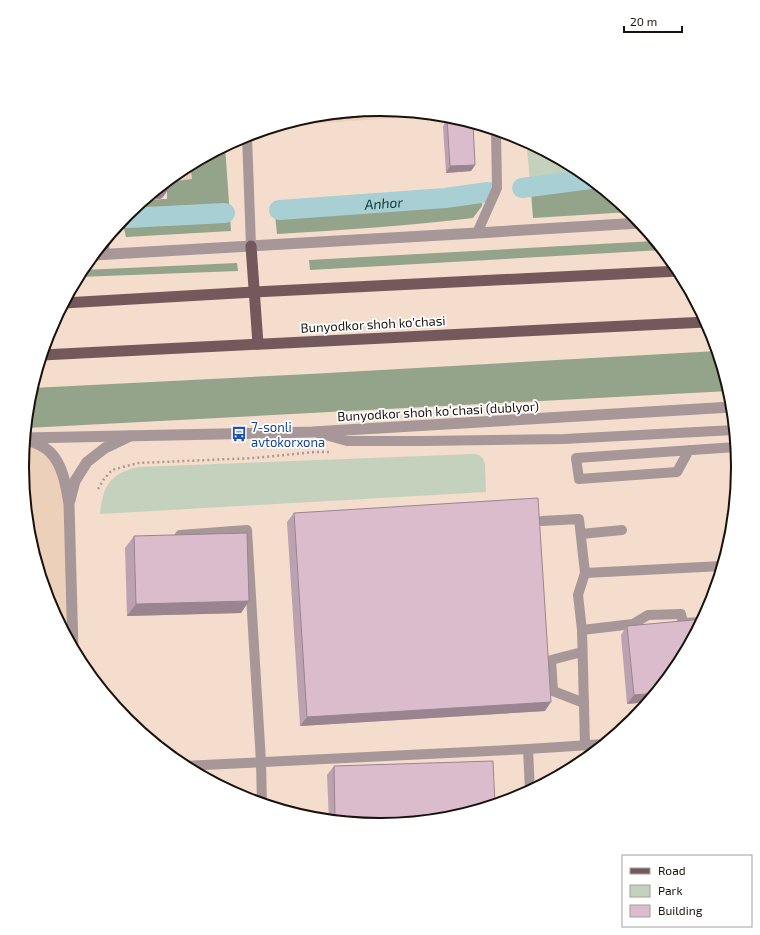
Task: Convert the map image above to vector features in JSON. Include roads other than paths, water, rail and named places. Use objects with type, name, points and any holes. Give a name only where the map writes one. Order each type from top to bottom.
[{"type":"main road","points":[[251,246],[258,344]]},
{"type":"main road","points":[[70,303],[672,271]]},
{"type":"main road","name":"Bunyodkor shoh ko'chasi","points":[[48,355],[699,322]]},
{"type":"street","points":[[102,254],[477,234],[632,224]]},
{"type":"street","name":"Bunyodkor shoh koʻchasi (dublyor)","points":[[31,439],[312,432],[725,407]]},
{"type":"street","points":[[69,504],[75,481],[87,462],[105,448],[130,436]]},
{"type":"street","points":[[30,441],[37,443],[49,451],[57,461],[63,477],[69,504],[73,637]]},
{"type":"lane","points":[[477,234],[496,188],[496,136]]},
{"type":"lane","points":[[247,143],[251,246]]},
{"type":"lane","points":[[312,432],[348,441],[424,441],[564,439],[729,430]]},
{"type":"lane","points":[[689,450],[677,472],[579,479],[576,458],[689,450],[730,447]]},
{"type":"lane","points":[[542,521],[579,519],[585,573],[578,595],[582,630],[586,745]]},
{"type":"lane","points":[[172,536],[247,530],[262,798]]},
{"type":"lane","points":[[581,534],[622,530]]},
{"type":"lane","points":[[585,573],[716,566]]},
{"type":"lane","points":[[582,630],[633,624],[648,615],[681,614],[683,623],[695,622]]},
{"type":"lane","points":[[582,652],[551,660],[553,691],[584,703]]},
{"type":"lane","points":[[195,765],[596,744]]},
{"type":"lane","points":[[528,749],[530,785]]},
{"type":"waterway","name":"Anhor","points":[[522,188],[581,180]]},
{"type":"waterway","name":"Anhor","points":[[279,210],[445,198],[488,192]]},
{"type":"waterway","name":"Anhor","points":[[134,218],[225,213]]},
{"type":"place","name":"7-sonli avtokorxona","points":[[239,434]]}]
